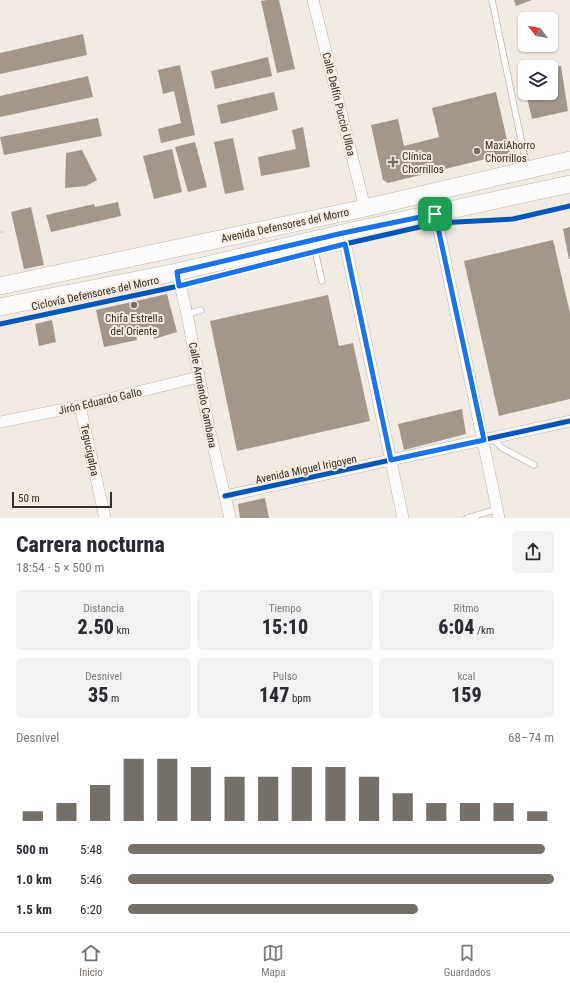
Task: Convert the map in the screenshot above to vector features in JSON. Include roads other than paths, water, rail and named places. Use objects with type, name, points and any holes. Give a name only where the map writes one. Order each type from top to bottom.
[{"type":"main road","name":"Avenida Defensores del Morro","points":[[0,286],[365,208],[570,160]]},
{"type":"main road","name":"Avenida Defensores del Morro","points":[[0,307],[177,272],[343,233],[570,184]]},
{"type":"street","name":"Calle Delfín Puccio Ulloa","points":[[313,0],[365,208]]},
{"type":"street","points":[[431,192],[488,439],[498,514]]},
{"type":"street","points":[[343,233],[403,518]]},
{"type":"street","name":"Calle Armando Cambana","points":[[177,272],[230,518]]},
{"type":"street","name":"Jirón Eduardo Gallo","points":[[0,422],[80,406],[199,377]]},
{"type":"street","name":"Tegucigalpa","points":[[80,406],[105,518]]},
{"type":"street","name":"Avenida Miguel Irigoyen","points":[[225,496],[570,421]]},
{"type":"lane","points":[[492,0],[527,169]]},
{"type":"lane","points":[[313,240],[322,281]]},
{"type":"lane","points":[[187,314],[201,310]]},
{"type":"lane","points":[[488,439],[534,465]]},
{"type":"lane","points":[[467,518],[498,514]]},
{"type":"place","name":"MaxiAhorro Chorrillos","points":[[477,151]]},
{"type":"place","name":"Clínica Chorrillos","points":[[393,162]]},
{"type":"place","name":"Chifa Estrella del Oriente","points":[[134,305]]}]
